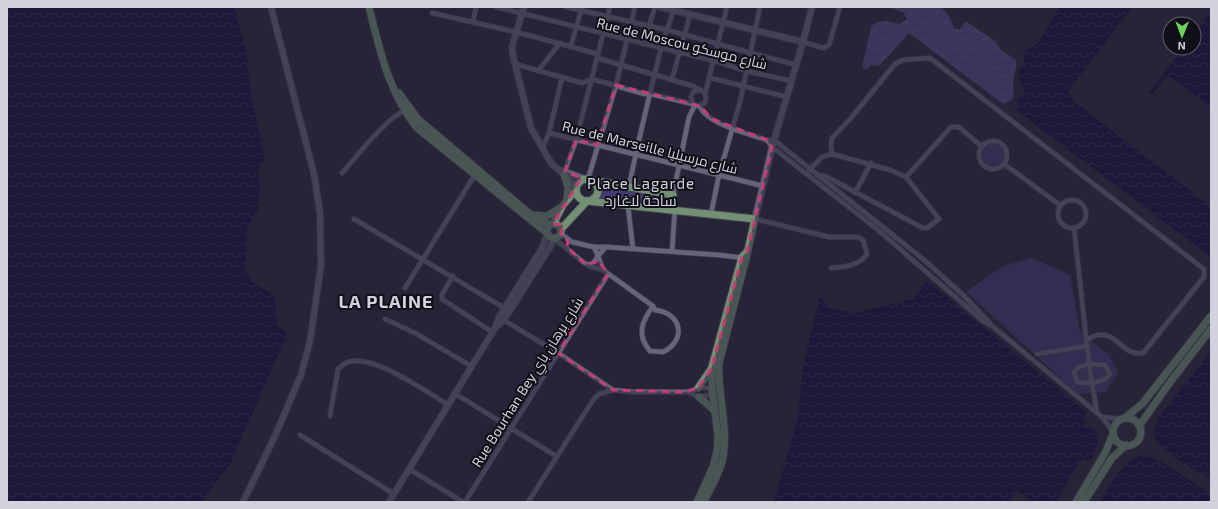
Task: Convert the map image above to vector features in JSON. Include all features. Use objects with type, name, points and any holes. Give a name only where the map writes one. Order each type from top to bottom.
[{"type":"main road","points":[[243,502],[275,436],[301,375],[310,341],[321,266],[320,213],[314,174],[270,7]]},
{"type":"main road","points":[[369,7],[388,78],[406,109],[547,234],[559,234]]},
{"type":"main road","points":[[373,7],[392,76],[406,109]]},
{"type":"main road","points":[[660,7],[674,9],[690,15],[804,42]]},
{"type":"main road","points":[[697,502],[719,461],[718,436],[712,392],[712,367],[745,256],[772,147],[804,42],[812,7]]},
{"type":"main road","points":[[523,10],[512,47],[531,128],[542,150],[551,163],[563,172],[576,188],[580,199],[628,206],[673,209],[755,219]]},
{"type":"main road","points":[[477,172],[530,214],[552,224],[558,225],[559,234]]},
{"type":"main road","points":[[563,172],[588,179],[673,195],[673,209]]},
{"type":"main road","points":[[530,214],[546,216],[551,214],[565,202],[568,187],[563,172]]},
{"type":"main road","points":[[507,310],[542,248],[548,228],[580,182],[588,179]]},
{"type":"main road","points":[[389,502],[447,404],[501,318],[559,234],[587,201],[594,198],[598,192],[597,185],[588,179]]},
{"type":"main road","points":[[704,502],[719,461],[724,434],[718,379],[719,363],[745,256]]},
{"type":"main road","points":[[1076,502],[1106,453],[1116,423],[1143,402],[1211,316]]},
{"type":"main road","points":[[1139,426],[1167,386],[1211,329]]},
{"type":"main road","points":[[698,388],[712,367]]},
{"type":"main road","points":[[699,397],[714,411]]},
{"type":"main road","points":[[1084,502],[1112,458],[1126,446],[1133,444],[1139,439],[1141,432],[1139,426],[1133,420],[1124,418]]},
{"type":"main road","points":[[1113,433],[1118,442],[1126,446]]},
{"type":"street","points":[[473,22],[476,7]]},
{"type":"street","name":"Rue de Moscou شارع موسكو","points":[[496,7],[523,10],[576,28],[715,61],[746,71],[792,81]]},
{"type":"street","points":[[566,7],[582,9],[630,23],[667,30],[796,65]]},
{"type":"street","points":[[563,172],[576,140],[610,7]]},
{"type":"street","points":[[588,179],[616,85],[635,7]]},
{"type":"street","points":[[643,44],[655,7]]},
{"type":"street","points":[[515,64],[538,72],[582,83],[592,78],[640,93],[651,94],[696,105],[706,101],[706,94],[727,7]]},
{"type":"street","points":[[711,214],[719,175],[740,102],[742,86],[751,53],[760,7]]},
{"type":"street","points":[[804,42],[823,48],[829,46],[840,7]]},
{"type":"street","points":[[571,46],[582,9]]},
{"type":"street","points":[[630,187],[646,109],[656,74],[661,48],[674,9]]},
{"type":"street","points":[[432,12],[571,46],[692,86],[706,94]]},
{"type":"street","points":[[672,79],[690,15]]},
{"type":"street","points":[[538,72],[560,43]]},
{"type":"street","points":[[832,154],[830,145],[832,138],[850,119],[895,64],[903,60],[930,58],[1204,269],[1204,277],[1143,353],[1132,353],[1106,335],[1095,335],[1086,340]]},
{"type":"street","points":[[549,134],[562,78]]},
{"type":"street","points":[[711,78],[787,97]]},
{"type":"street","points":[[700,90],[695,91],[690,99],[702,112],[712,119],[732,128],[767,140],[774,140],[808,171]]},
{"type":"street","points":[[673,195],[689,118],[696,105]]},
{"type":"street","points":[[342,173],[372,139],[406,109]]},
{"type":"street","points":[[906,177],[951,127],[959,127],[982,147]]},
{"type":"street","name":"Rue de Marseille شارع مرسيليا","points":[[542,150],[549,134],[763,186]]},
{"type":"street","points":[[767,140],[772,147],[815,176],[923,259],[963,295],[992,326],[1102,417],[1113,433]]},
{"type":"street","points":[[998,141],[1002,143],[1008,155],[1004,164],[996,168],[987,167],[983,164],[979,156],[982,147],[989,142],[998,141]]},
{"type":"street","points":[[808,171],[822,157],[832,154],[871,163],[906,177],[938,217],[937,222],[927,228],[919,226],[825,176],[815,176]]},
{"type":"street","points":[[856,193],[871,163]]},
{"type":"street","points":[[1004,164],[1060,205]]},
{"type":"street","points":[[404,288],[477,172]]},
{"type":"street","points":[[815,176],[983,321],[992,326]]},
{"type":"street","points":[[1068,200],[1078,201],[1084,207],[1086,216],[1082,224],[1074,228],[1065,227],[1059,221],[1057,213],[1060,205],[1068,200]]},
{"type":"street","points":[[628,206],[633,249]]},
{"type":"street","points":[[672,252],[673,209]]},
{"type":"street","points":[[354,219],[453,276],[507,310]]},
{"type":"street","points":[[755,219],[830,237],[858,237],[863,240],[867,254],[865,258],[841,268],[831,268]]},
{"type":"street","points":[[1074,228],[1086,340],[1097,413]]},
{"type":"street","points":[[559,234],[572,242],[594,247],[745,256]]},
{"type":"street","points":[[559,234],[567,247],[586,265],[603,270],[653,306],[655,310],[668,314],[674,318],[678,324],[679,330],[675,344],[663,352],[650,351],[641,337],[641,328],[644,318],[653,306]]},
{"type":"street","points":[[567,247],[568,244],[572,242]]},
{"type":"street","points":[[594,247],[603,270]]},
{"type":"street","points":[[586,265],[593,264],[606,247]]},
{"type":"street","name":"Rue Bourhan Bey شارع برهان باي","points":[[464,502],[511,430],[608,274]]},
{"type":"street","points":[[453,276],[442,294],[442,299],[494,330]]},
{"type":"street","points":[[501,318],[558,353],[613,390]]},
{"type":"street","points":[[385,319],[415,333],[471,366]]},
{"type":"street","points":[[1036,354],[1087,346]]},
{"type":"street","points":[[330,416],[338,369],[349,362],[371,363],[408,379],[447,404]]},
{"type":"street","points":[[1089,364],[1106,365],[1110,374],[1104,381],[1092,382],[1077,382],[1075,378],[1076,369],[1089,364]]},
{"type":"street","points":[[528,502],[556,456],[593,400],[599,394],[613,390],[632,392],[688,392],[698,388],[712,392]]},
{"type":"street","points":[[688,392],[699,397],[712,392],[720,391]]},
{"type":"street","points":[[454,393],[511,430],[556,456]]},
{"type":"street","points":[[1102,417],[1124,418]]},
{"type":"street","points":[[300,435],[394,494]]},
{"type":"street","points":[[409,469],[464,502]]},
{"type":"highlighted area","points":[[616,85],[700,106],[712,119],[767,140],[772,147],[747,252],[742,257],[712,367],[698,388],[685,392],[613,390],[558,353],[608,274],[599,261],[586,265],[567,247],[568,241],[561,234],[563,225],[553,224],[581,178],[565,171],[576,140],[597,145]]},
{"type":"green space","points":[[889,7],[941,7],[949,16],[955,29],[960,29],[964,23],[967,22],[995,41],[1000,49],[1016,60],[1017,65],[1013,80],[1014,92],[1012,100],[1003,104],[909,33],[879,66],[871,65],[866,70],[862,67],[871,27],[876,22],[888,21],[899,24],[907,20],[904,13]]},
{"type":"green space","points":[[993,144],[1001,147],[1004,155],[1001,163],[993,166],[985,163],[982,155],[985,147]]},
{"type":"green space","points":[[601,185],[664,196],[663,205],[599,200],[602,192]]},
{"type":"green space","points":[[1032,258],[1070,275],[1080,332],[1109,355],[1118,373],[1106,392],[1078,394],[966,292],[1003,266]]},
{"type":"water","points":[[7,7],[234,7],[246,50],[252,101],[265,158],[258,170],[260,188],[258,210],[248,225],[245,270],[252,281],[275,296],[277,326],[284,330],[287,335],[231,462],[202,502],[7,502]]},
{"type":"water","points":[[1059,7],[1132,7],[1068,91],[1072,100],[1211,207],[1211,257],[1017,111],[1017,100],[1025,92],[1019,80],[1020,71],[1025,63],[1023,54],[1024,51],[1039,42]]},
{"type":"water","points":[[1211,11],[1211,107],[1171,77],[1166,78],[1152,95],[1149,93],[1177,56],[1202,56],[1202,23]]},
{"type":"water","points":[[927,281],[1085,411],[1084,425],[1088,428],[1095,429],[1098,443],[1092,459],[1079,461],[1056,502],[1028,502],[1030,499],[1016,491],[1009,502],[774,502],[798,418],[803,366],[820,297],[830,308],[855,313],[913,299]]},
{"type":"water","points":[[1211,351],[1211,479],[1171,455],[1158,443],[1154,433],[1159,417]]},
{"type":"water","points":[[1143,455],[1158,460],[1211,494],[1211,502],[1100,502],[1113,481],[1129,461]]},
{"type":"district","name":"Place Lagarde ساحة لاغارد","points":[[641,192]]},
{"type":"district","name":"LA PLAINE","points":[[386,301]]}]
